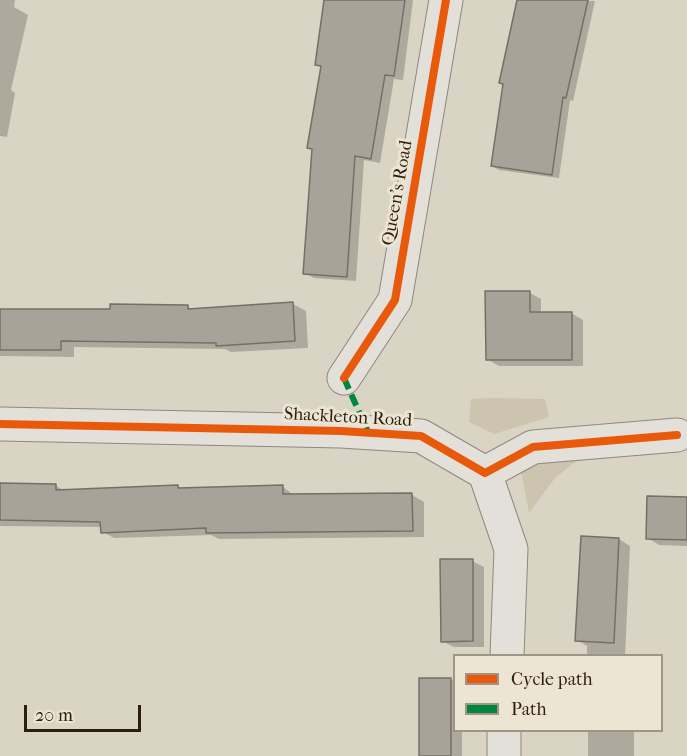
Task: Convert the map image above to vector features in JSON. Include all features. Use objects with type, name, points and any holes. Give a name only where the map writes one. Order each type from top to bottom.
[{"type":"street","name":"Queen's Road","points":[[344,378],[395,300],[446,0]]},
{"type":"street","name":"Shackleton Road","points":[[0,424],[342,430],[421,436],[485,473]]},
{"type":"street","points":[[507,654],[511,549],[485,473],[533,447],[677,435]]},
{"type":"street","points":[[504,732],[504,756]]},
{"type":"shaded area","points":[[471,399],[545,399],[549,417],[494,434],[469,422]]},
{"type":"shaded area","points":[[602,451],[574,463],[555,478],[529,513],[519,460]]},
{"type":"building","points":[[324,0],[405,0],[394,76],[385,75],[371,159],[355,156],[347,277],[303,274],[312,149],[307,148],[321,66],[315,65]]},
{"type":"building","points":[[517,0],[588,0],[566,98],[563,97],[552,175],[491,166],[503,84],[499,83]]},
{"type":"building","points":[[485,291],[530,291],[530,312],[572,312],[572,360],[486,360]]},
{"type":"building","points":[[293,302],[295,341],[216,346],[216,343],[61,341],[61,350],[0,350],[0,309],[110,309],[110,304],[188,305],[188,309]]},
{"type":"building","points":[[0,483],[56,484],[56,490],[178,485],[178,488],[283,485],[283,494],[412,493],[413,531],[206,533],[206,528],[101,533],[100,522],[0,520]]},
{"type":"building","points":[[647,496],[687,497],[687,540],[646,539]]},
{"type":"building","points":[[581,536],[619,538],[614,643],[575,641]]},
{"type":"building","points":[[440,559],[473,559],[473,641],[441,642]]},
{"type":"building","points":[[419,678],[451,678],[451,756],[419,756]]},
{"type":"marked path","points":[[344,378],[368,432]]},
{"type":"cycle path","points":[[344,378],[395,300],[446,0]]},
{"type":"cycle path","points":[[0,424],[341,431],[421,436],[485,473],[533,447],[677,435]]}]
